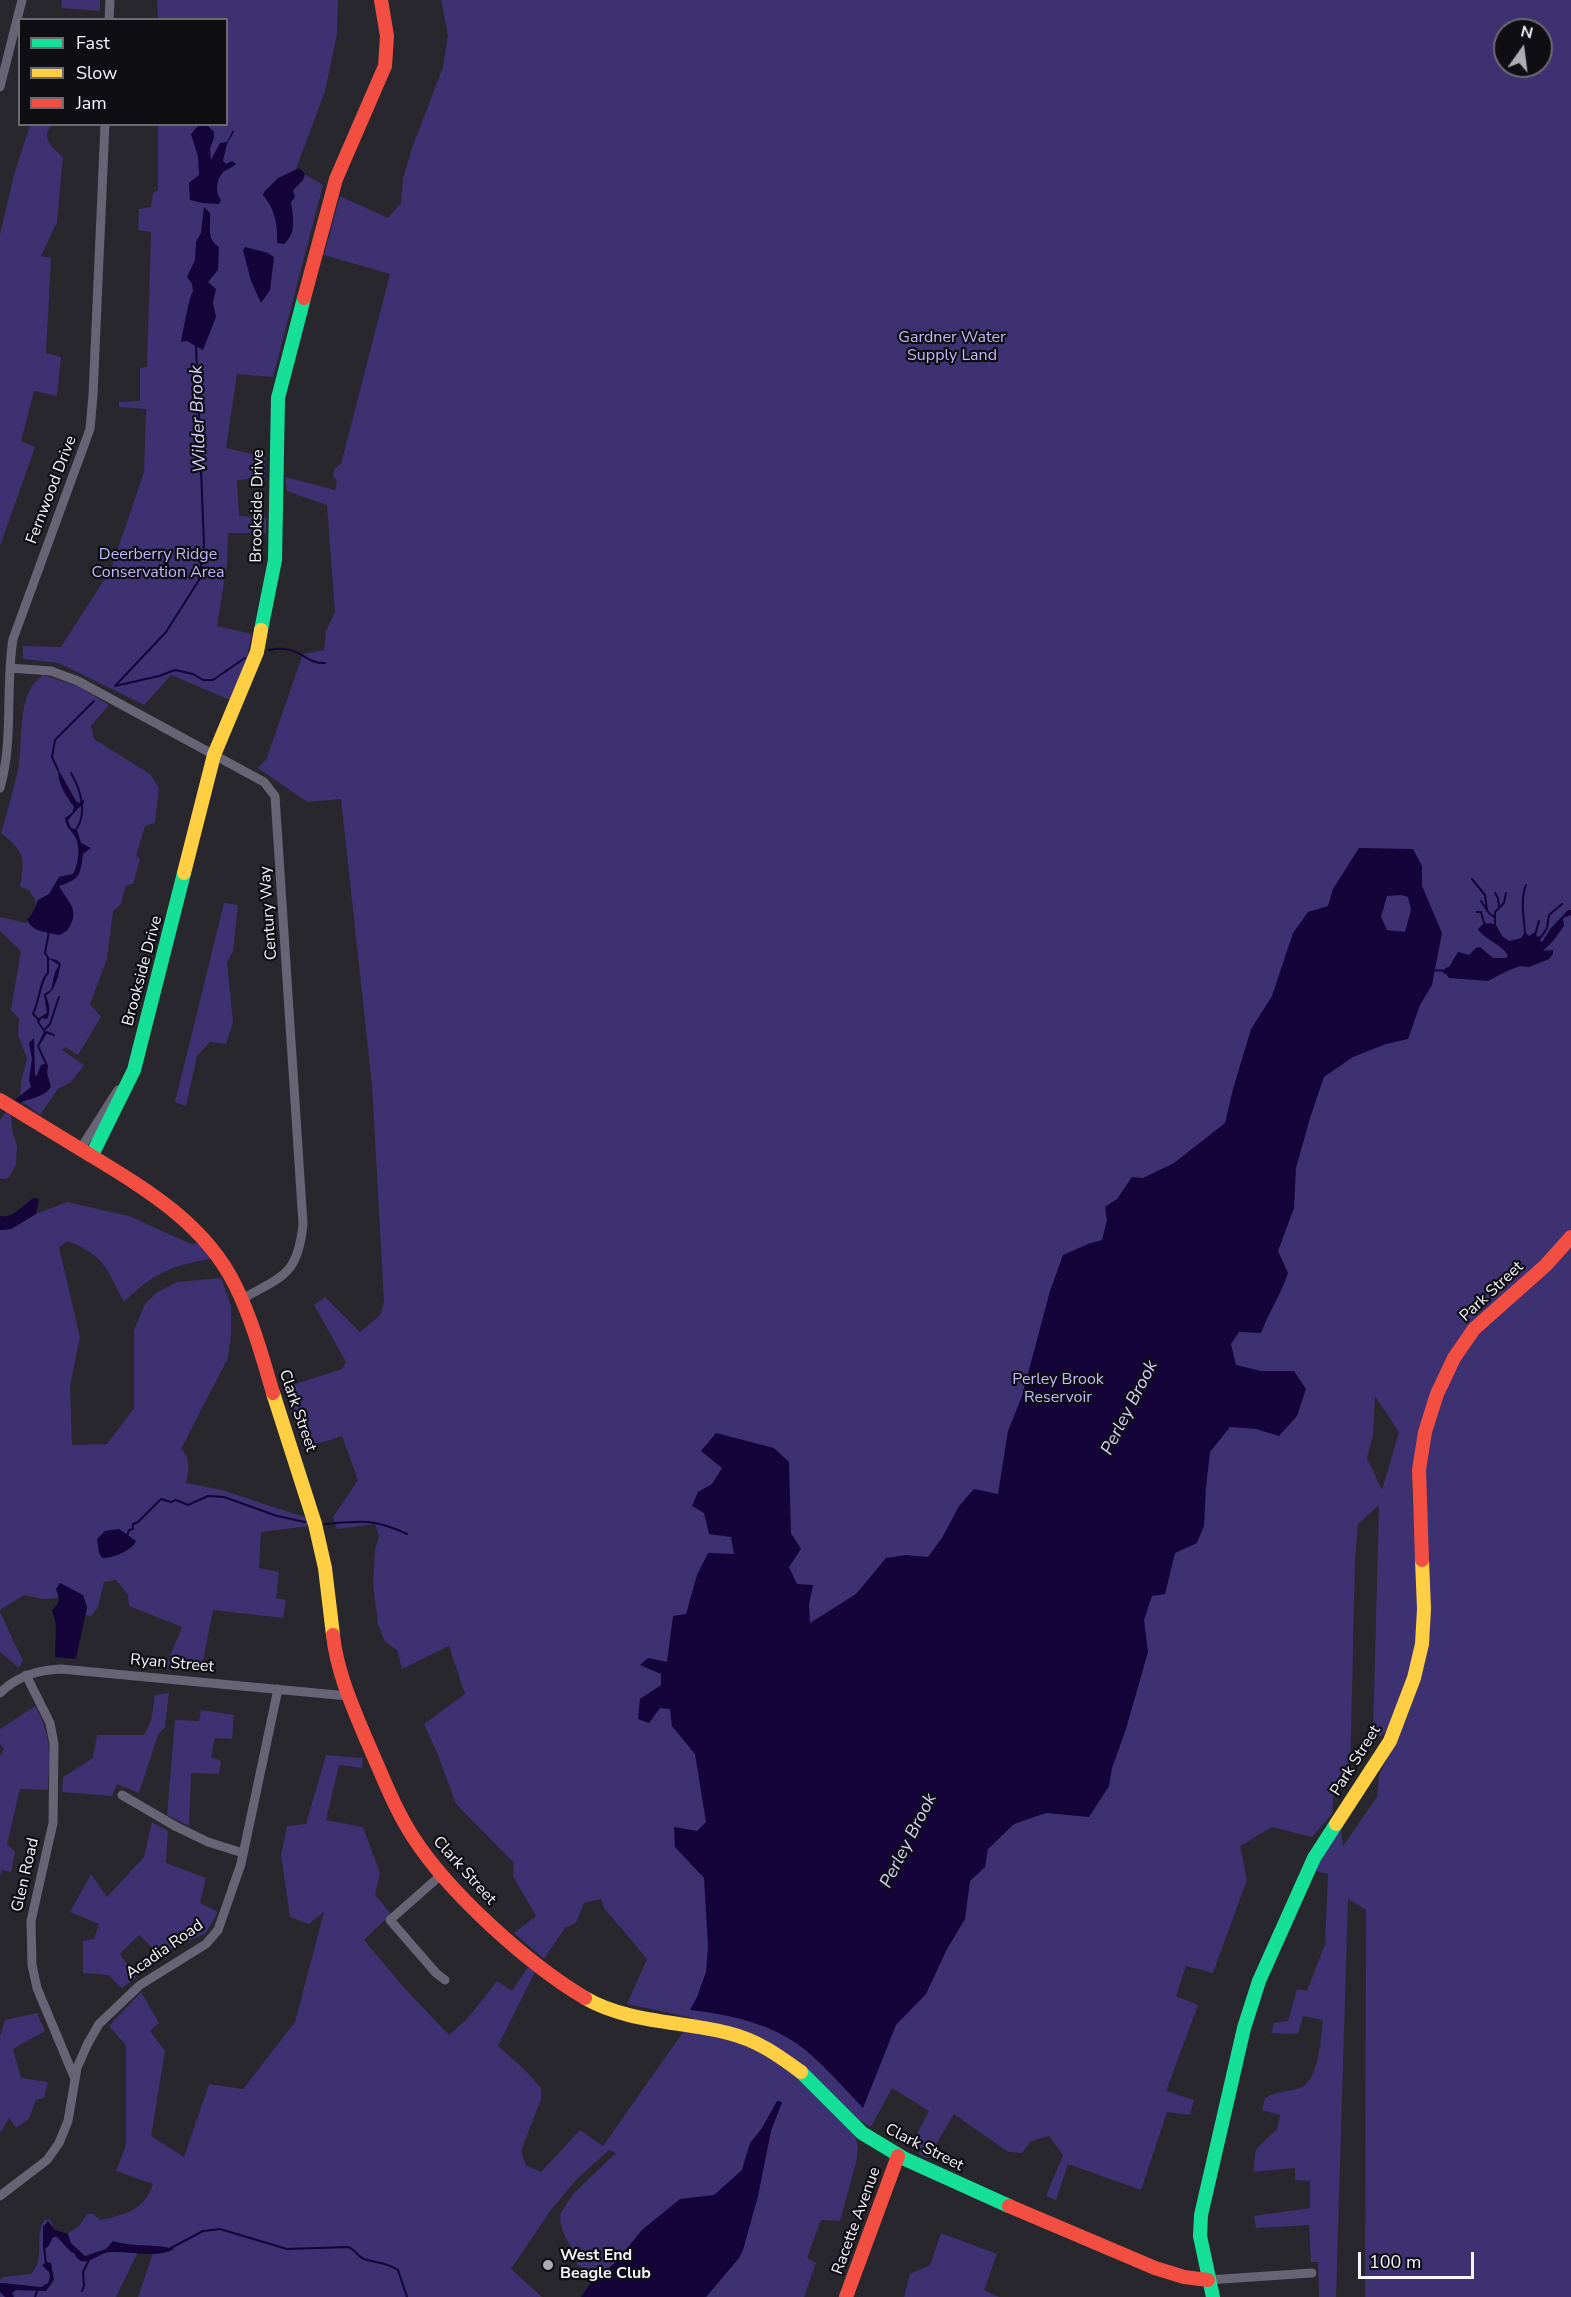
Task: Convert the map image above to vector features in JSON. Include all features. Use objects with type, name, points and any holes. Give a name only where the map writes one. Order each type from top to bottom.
[{"type":"street","points":[[0,87],[22,0]]},
{"type":"street","points":[[109,18],[110,0]]},
{"type":"street","name":"Brookside Drive","points":[[86,1152],[127,1086],[140,1048],[214,755],[257,652],[275,560],[278,398],[336,179],[385,66],[387,36],[381,0]]},
{"type":"street","name":"Fernwood Drive","points":[[0,788],[8,750],[13,639],[90,429],[105,126]]},
{"type":"street","name":"Century Way","points":[[10,668],[64,674],[264,782],[275,796],[303,1224],[300,1249],[293,1266],[281,1277],[242,1299]]},
{"type":"street","name":"Clark Street","points":[[0,1100],[154,1196],[190,1225],[215,1253],[242,1299],[315,1524],[325,1568],[335,1651],[348,1696],[398,1811],[418,1846],[441,1875],[492,1926],[577,1994],[613,2010],[730,2033],[767,2047],[801,2072],[862,2133],[898,2156],[989,2198],[1155,2268],[1184,2277],[1208,2280]]},
{"type":"street","name":"Park Street","points":[[1213,2297],[1200,2236],[1201,2215],[1253,1998],[1314,1858],[1390,1741],[1417,1667],[1422,1644],[1424,1609],[1418,1486],[1423,1442],[1430,1413],[1449,1367],[1466,1339],[1490,1313],[1546,1266],[1571,1237]]},
{"type":"street","name":"Ryan Street","points":[[0,1693],[26,1675],[61,1669],[348,1696]]},
{"type":"street","name":"Glen Road","points":[[26,1675],[50,1723],[54,1744],[53,1823],[32,1917],[31,1953],[37,1988],[75,2079]]},
{"type":"street","name":"Acadia Road","points":[[0,2196],[36,2169],[56,2149],[68,2121],[75,2079],[87,2045],[105,2017],[140,1985],[206,1944],[215,1934],[223,1917],[243,1853],[278,1689]]},
{"type":"street","points":[[122,1795],[208,1842],[243,1853]]},
{"type":"street","points":[[441,1875],[390,1920],[436,1973],[445,1980]]},
{"type":"street","name":"Racette Avenue","points":[[846,2297],[898,2156]]},
{"type":"street","points":[[1208,2280],[1312,2273]]},
{"type":"green space","points":[[62,0],[100,0],[100,11],[61,8]]},
{"type":"green space","name":"Deerberry Ridge Conservation Area","points":[[157,0],[338,0],[337,34],[325,91],[296,169],[323,185],[273,377],[237,374],[226,448],[265,457],[265,477],[237,480],[239,516],[266,518],[266,533],[228,533],[227,564],[217,626],[252,634],[246,662],[230,700],[171,675],[144,705],[59,663],[23,659],[23,646],[61,647],[111,569],[144,472],[146,409],[119,407],[119,402],[140,401],[140,368],[147,367],[151,232],[138,230],[139,209],[151,207],[153,193],[158,190],[158,126],[228,126],[228,18],[158,18]]},
{"type":"green space","name":"Gardner Water Supply Land","points":[[441,0],[1571,0],[1571,2297],[1365,2297],[1366,1910],[1348,1899],[1336,2297],[1319,2297],[1318,2262],[1311,2262],[1309,2225],[1256,2228],[1254,2216],[1310,2208],[1310,2181],[1295,2180],[1295,2168],[1253,2172],[1256,2149],[1277,2129],[1280,2115],[1262,2110],[1265,2098],[1275,2093],[1302,2087],[1308,2082],[1316,2066],[1320,2046],[1323,2020],[1303,2016],[1298,2034],[1271,2033],[1274,2023],[1288,2021],[1297,1989],[1307,1991],[1325,1944],[1328,1874],[1311,1870],[1341,1827],[1343,1846],[1377,1797],[1379,1775],[1408,1714],[1424,1666],[1430,1633],[1430,1596],[1415,1456],[1412,1492],[1418,1613],[1413,1654],[1395,1712],[1388,1728],[1381,1736],[1373,1733],[1379,1505],[1358,1524],[1355,1560],[1350,1777],[1334,1790],[1332,1814],[1312,1837],[1272,1827],[1240,1846],[1247,1880],[1213,1973],[1186,1966],[1176,1996],[1198,2005],[1166,2091],[1194,2100],[1190,2115],[1167,2112],[1141,2190],[1068,2164],[1056,2200],[1046,2196],[1063,2155],[1049,2136],[1031,2141],[1022,2153],[1008,2152],[954,2114],[928,2158],[919,2155],[920,2144],[914,2140],[929,2111],[892,2088],[871,2127],[860,2120],[855,2135],[858,2147],[856,2163],[840,2221],[821,2220],[807,2258],[816,2263],[804,2297],[706,2297],[739,2258],[760,2187],[642,2230],[617,2261],[597,2278],[576,2264],[581,2259],[566,2238],[560,2214],[574,2193],[616,2153],[609,2150],[576,2180],[551,2210],[511,2269],[542,2297],[138,2297],[155,2247],[148,2245],[135,2246],[134,2251],[138,2252],[116,2297],[0,2297],[0,2280],[3,2277],[31,2274],[35,2268],[38,2262],[41,2227],[44,2220],[50,2220],[55,2230],[67,2234],[79,2226],[87,2214],[93,2214],[100,2220],[125,2214],[139,2206],[149,2193],[153,2184],[116,2171],[126,2145],[126,2045],[109,2026],[141,1992],[159,2023],[150,2031],[165,2051],[151,2136],[184,2157],[209,2084],[243,2089],[295,2022],[324,1912],[309,1924],[290,1917],[281,1855],[287,1826],[306,1824],[326,1755],[363,1758],[362,1768],[339,1765],[326,1820],[363,1827],[380,1873],[375,1895],[391,1914],[364,1940],[407,1991],[449,2035],[467,2019],[497,1981],[512,1991],[528,1967],[535,1972],[498,2046],[541,2088],[541,2099],[521,2151],[526,2165],[541,2172],[580,2130],[603,2146],[693,2018],[627,2004],[647,1959],[604,1908],[601,1899],[584,1903],[576,1923],[565,1928],[544,1959],[514,1933],[536,1916],[513,1876],[514,1863],[456,1804],[424,1724],[465,1694],[449,1646],[402,1669],[397,1650],[385,1642],[378,1624],[373,1584],[375,1550],[379,1536],[375,1524],[337,1529],[333,1517],[358,1480],[342,1436],[304,1448],[283,1388],[342,1369],[346,1362],[314,1305],[325,1297],[360,1332],[380,1315],[384,1302],[372,1085],[341,799],[307,802],[258,768],[266,760],[303,654],[324,650],[326,631],[335,612],[327,505],[287,491],[285,477],[335,490],[337,481],[333,475],[335,468],[341,464],[390,274],[324,255],[340,196],[388,218],[401,203],[403,179],[412,148],[443,67],[448,35]],"holes":[[[1375,1396],[1399,1432],[1382,1490],[1367,1458],[1373,1435]]]},
{"type":"green space","points":[[30,126],[51,126],[47,138],[63,157],[57,222],[41,256],[51,258],[46,353],[61,357],[57,396],[34,391],[21,441],[35,447],[0,546],[0,234],[14,175]]},
{"type":"green space","points":[[43,675],[78,686],[109,705],[91,726],[94,739],[150,774],[159,788],[155,823],[145,826],[136,856],[140,859],[133,884],[126,885],[121,904],[113,911],[107,959],[90,1004],[101,1017],[78,1055],[65,1047],[62,1050],[84,1065],[71,1082],[58,1089],[40,1115],[20,1100],[21,1081],[27,1059],[18,1035],[19,1019],[11,1010],[21,951],[0,931],[0,917],[27,923],[36,902],[29,890],[20,887],[23,862],[19,851],[1,833],[18,770],[24,706],[34,683]]},
{"type":"green space","points":[[224,903],[238,905],[233,951],[227,962],[233,1022],[226,1044],[210,1042],[197,1056],[186,1106],[175,1102]]},
{"type":"green space","points":[[6,1112],[11,1115],[12,1130],[17,1146],[16,1165],[10,1176],[0,1179],[0,1120]]},
{"type":"green space","points":[[67,1202],[129,1216],[191,1244],[200,1243],[210,1259],[184,1264],[153,1278],[124,1302],[98,1258],[68,1241],[59,1247],[80,1337],[70,1386],[72,1445],[107,1444],[134,1408],[134,1330],[145,1304],[156,1293],[177,1282],[221,1278],[231,1306],[228,1358],[181,1449],[188,1460],[186,1483],[222,1490],[307,1518],[309,1526],[261,1532],[259,1568],[279,1572],[276,1598],[286,1600],[283,1618],[213,1610],[201,1671],[165,1668],[182,1627],[129,1606],[128,1595],[116,1580],[104,1582],[98,1607],[91,1616],[86,1615],[87,1607],[56,1589],[59,1598],[42,1599],[24,1595],[0,1610],[0,1230],[11,1229],[36,1214]]},
{"type":"green space","points":[[0,1612],[23,1661],[19,1668],[0,1652]]},
{"type":"green space","points":[[169,1693],[165,1727],[158,1735],[139,1793],[117,1784],[112,1796],[62,1792],[63,1777],[93,1758],[97,1735],[144,1735],[151,1721],[155,1695]]},
{"type":"green space","points":[[35,1706],[45,1728],[49,1746],[48,1790],[20,1789],[7,1844],[15,1852],[11,1872],[2,1870],[0,1877],[0,1756],[4,1749],[0,1744],[0,1729]]},
{"type":"green space","points":[[201,1710],[234,1715],[232,1739],[215,1738],[211,1757],[221,1761],[219,1774],[191,1773],[189,1826],[167,1815],[175,1720],[199,1721]]},
{"type":"green space","points":[[152,1822],[168,1831],[166,1863],[206,1878],[200,1903],[218,1912],[206,1933],[160,1955],[139,1935],[120,1954],[136,1978],[122,1988],[108,1975],[83,1973],[83,1941],[94,1939],[99,1924],[70,1912],[91,1874],[107,1897],[144,1857]]},
{"type":"green space","points":[[37,2013],[45,2031],[13,2049],[21,2078],[48,2082],[44,2098],[36,2100],[29,2119],[16,2128],[9,2118],[0,2133],[0,2036],[5,2020]]},
{"type":"green space","points":[[941,2233],[997,2254],[984,2290],[999,2297],[904,2297],[910,2274],[930,2265]]},
{"type":"water","points":[[198,126],[208,126],[214,132],[208,154],[211,160],[220,143],[227,142],[233,130],[234,132],[227,144],[223,161],[226,164],[232,161],[236,164],[223,172],[219,179],[217,190],[221,200],[219,204],[190,200],[189,183],[199,175],[198,157],[191,134]]},
{"type":"water","points":[[299,168],[305,174],[303,180],[293,190],[295,197],[291,202],[293,219],[291,235],[284,244],[277,243],[275,218],[263,195],[278,178]]},
{"type":"water","points":[[204,207],[210,213],[212,240],[219,247],[218,270],[208,282],[216,289],[213,303],[216,317],[203,350],[187,341],[181,342],[193,291],[192,284],[187,277],[195,260],[196,242],[201,233]]},
{"type":"water","points":[[245,247],[268,253],[274,257],[270,290],[261,303],[251,281],[243,250]]},
{"type":"water","points":[[58,769],[76,801],[79,803],[84,800],[84,803],[68,821],[71,828],[77,830],[81,843],[91,848],[83,854],[78,876],[59,886],[71,904],[73,920],[69,928],[59,935],[32,927],[27,919],[32,914],[38,900],[49,894],[59,877],[73,874],[78,860],[76,839],[67,826],[65,818],[72,813],[74,807],[61,785]]},
{"type":"water","name":"Perley Brook Reservoir","points":[[1359,848],[1413,849],[1422,866],[1422,886],[1442,933],[1432,985],[1420,1005],[1408,1039],[1386,1044],[1353,1057],[1324,1077],[1296,1168],[1294,1208],[1278,1251],[1288,1273],[1261,1333],[1239,1332],[1231,1344],[1236,1365],[1261,1371],[1294,1371],[1306,1389],[1297,1416],[1279,1436],[1256,1429],[1230,1427],[1210,1452],[1204,1526],[1197,1543],[1175,1553],[1165,1594],[1152,1596],[1144,1620],[1148,1652],[1126,1729],[1112,1768],[1109,1786],[1089,1817],[1046,1813],[1014,1824],[988,1849],[985,1867],[970,1881],[965,1919],[947,1949],[926,1994],[896,2025],[863,2108],[813,2057],[784,2036],[745,2020],[690,2010],[706,1972],[708,1946],[704,1878],[675,1847],[674,1827],[697,1831],[706,1822],[695,1754],[672,1726],[670,1709],[660,1708],[649,1723],[638,1719],[640,1699],[661,1685],[661,1674],[640,1665],[648,1658],[667,1662],[673,1616],[686,1614],[697,1575],[708,1553],[734,1554],[731,1537],[709,1534],[704,1513],[692,1506],[698,1492],[712,1484],[722,1468],[701,1451],[716,1433],[774,1448],[789,1462],[791,1533],[801,1549],[789,1567],[797,1584],[813,1585],[809,1605],[810,1623],[856,1594],[886,1558],[906,1555],[928,1557],[942,1538],[959,1506],[974,1489],[998,1494],[1008,1431],[1022,1396],[1050,1291],[1063,1255],[1102,1240],[1107,1220],[1105,1207],[1117,1199],[1132,1177],[1143,1178],[1174,1163],[1225,1123],[1251,1029],[1272,996],[1293,933],[1308,912],[1328,906],[1333,889]],"holes":[[[1387,896],[1408,897],[1411,910],[1405,932],[1387,930],[1381,917]]]},
{"type":"water","points":[[1568,910],[1571,910],[1571,915],[1563,918],[1564,926],[1543,951],[1553,950],[1549,959],[1529,967],[1520,966],[1488,981],[1449,978],[1443,973],[1458,952],[1469,955],[1480,947],[1493,958],[1508,956],[1503,949],[1479,931],[1478,929],[1485,922],[1496,925],[1502,936],[1509,941],[1521,938],[1525,932],[1529,936],[1535,932],[1537,937],[1542,935],[1540,941],[1542,942],[1551,928]]},
{"type":"water","points":[[48,958],[57,960],[61,964],[54,986],[49,993],[46,995],[49,1007],[47,1019],[42,1018],[39,1022],[47,1033],[39,1046],[48,1066],[47,1073],[51,1087],[40,1096],[19,1103],[15,1100],[31,1087],[29,1080],[32,1059],[29,1043],[34,1038],[35,1076],[41,1065],[45,1064],[37,1046],[44,1032],[37,1022],[47,1013],[44,994],[51,990],[59,965]]},
{"type":"water","points":[[34,1198],[39,1199],[36,1214],[11,1229],[0,1230],[0,1216],[14,1213]]},
{"type":"water","points":[[119,1529],[136,1541],[134,1545],[122,1553],[102,1558],[97,1539],[105,1531]]},
{"type":"water","points":[[60,1583],[83,1595],[87,1607],[76,1659],[55,1657],[56,1624],[52,1610],[58,1603],[56,1589]]},
{"type":"water","points":[[777,2101],[782,2102],[771,2131],[758,2196],[743,2250],[739,2258],[706,2297],[581,2297],[590,2284],[617,2261],[642,2230],[680,2199],[714,2195],[742,2170],[750,2143],[762,2128]]},
{"type":"water","points":[[48,2221],[55,2230],[68,2234],[71,2243],[85,2256],[106,2249],[113,2241],[174,2249],[160,2254],[110,2252],[82,2261],[57,2237],[53,2237],[48,2247],[43,2249],[43,2227]]},
{"type":"water","points":[[47,2262],[51,2263],[54,2280],[46,2291],[16,2290],[12,2293],[14,2297],[5,2297],[0,2292],[0,2283],[41,2287],[48,2283],[49,2272],[42,2265]]},
{"type":"waterway","name":"Wilder Brook","points":[[209,148],[210,161]]},
{"type":"waterway","name":"Wilder Brook","points":[[115,686],[166,632],[199,580],[204,545],[196,345]]},
{"type":"waterway","points":[[269,650],[288,649],[312,661],[325,663]]},
{"type":"waterway","points":[[115,686],[175,670],[193,674],[203,680],[213,680],[245,658]]},
{"type":"waterway","name":"Wilder Brook","points":[[58,770],[52,757],[55,740],[94,701]]},
{"type":"waterway","points":[[71,773],[82,802],[81,817],[75,831]]},
{"type":"waterway","points":[[1472,879],[1485,895],[1487,910]]},
{"type":"waterway","points":[[1525,933],[1523,903],[1526,885]]},
{"type":"waterway","points":[[1495,893],[1499,907]]},
{"type":"waterway","points":[[1495,928],[1495,912],[1504,903],[1506,893]]},
{"type":"waterway","points":[[1481,901],[1494,917]]},
{"type":"waterway","points":[[1542,936],[1547,928],[1549,915],[1562,904]]},
{"type":"waterway","points":[[1477,912],[1481,912],[1484,923]]},
{"type":"waterway","points":[[1535,935],[1539,921]]},
{"type":"waterway","name":"Wilder Brook","points":[[49,931],[45,953],[49,959]]},
{"type":"waterway","points":[[39,1020],[33,1014],[43,981],[48,973],[48,958]]},
{"type":"waterway","name":"Perley Brook","points":[[1434,970],[1446,971]]},
{"type":"waterway","points":[[45,1029],[50,1024],[59,997]]},
{"type":"waterway","points":[[46,1032],[54,1035]]},
{"type":"waterway","points":[[127,1536],[129,1530],[133,1529],[133,1524],[138,1522],[161,1499],[171,1502],[176,1500],[188,1505],[208,1496],[224,1497],[277,1516],[305,1522]]},
{"type":"waterway","points":[[325,1524],[376,1523],[407,1534]]},
{"type":"waterway","name":"Perley Brook","points":[[171,2248],[203,2231],[220,2229],[287,2249],[348,2247],[364,2259],[398,2270],[407,2297]]},
{"type":"waterway","name":"Perley Brook","points":[[44,2246],[46,2264]]},
{"type":"waterway","points":[[82,2291],[83,2272],[89,2260]]},
{"type":"waterway","points":[[35,2297],[37,2291]]},
{"type":"traffic: fast","points":[[261,630],[275,560],[278,398],[304,298]]},
{"type":"traffic: fast","points":[[92,1155],[134,1070],[184,873]]},
{"type":"traffic: fast","points":[[1213,2297],[1200,2236],[1201,2215],[1244,2028],[1259,1981],[1314,1858],[1336,1824]]},
{"type":"traffic: fast","points":[[801,2072],[862,2133],[905,2159],[1009,2206]]},
{"type":"traffic: slow","points":[[184,873],[214,755],[257,652],[261,630]]},
{"type":"traffic: slow","points":[[273,1393],[315,1524],[325,1568],[333,1635]]},
{"type":"traffic: slow","points":[[1336,1824],[1390,1741],[1414,1678],[1422,1644],[1424,1609],[1422,1560]]},
{"type":"traffic: slow","points":[[585,1998],[637,2017],[739,2036],[767,2049],[801,2072]]},
{"type":"traffic: jam","points":[[304,298],[336,179],[385,66],[387,36],[381,0]]},
{"type":"traffic: jam","points":[[0,1100],[153,1195],[191,1226],[208,1244],[235,1285],[247,1311],[273,1393]]},
{"type":"traffic: jam","points":[[1422,1560],[1419,1470],[1425,1432],[1437,1394],[1454,1358],[1474,1329],[1546,1265],[1571,1237]]},
{"type":"traffic: jam","points":[[333,1635],[338,1662],[350,1701],[366,1739],[399,1813],[428,1859],[491,1926],[539,1966],[585,1998]]},
{"type":"traffic: jam","points":[[846,2297],[898,2156]]},
{"type":"traffic: jam","points":[[1009,2206],[1155,2268],[1184,2277],[1208,2280]]},
{"type":"place","name":"West End Beagle Club","points":[[548,2265]]}]
